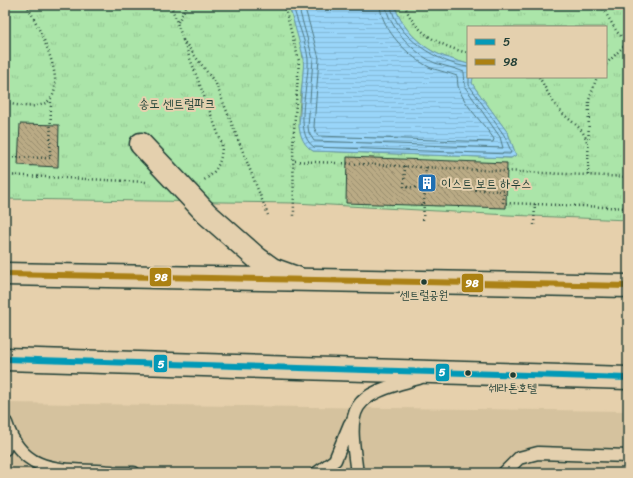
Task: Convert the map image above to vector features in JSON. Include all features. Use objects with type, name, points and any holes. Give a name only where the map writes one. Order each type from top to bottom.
[{"type":"main road","points":[[141,144],[207,214],[258,259],[272,269],[302,280]]},
{"type":"main road","points":[[5,274],[628,286]]},
{"type":"main road","points":[[5,359],[628,378]]},
{"type":"lane","points":[[318,473],[335,460],[353,416],[362,400],[401,383],[425,377],[468,373]]},
{"type":"lane","points":[[353,416],[352,435],[357,473]]},
{"type":"lane","points":[[5,423],[5,449]]},
{"type":"lane","points":[[5,423],[17,448],[31,462],[49,467],[110,473],[134,473]]},
{"type":"lane","points":[[504,473],[519,458],[538,453],[628,456]]},
{"type":"path","points":[[5,157],[50,158],[51,99],[55,84],[49,53],[27,5]]},
{"type":"path","points":[[171,5],[183,40],[216,84],[268,215]]},
{"type":"path","points":[[177,22],[187,5]]},
{"type":"path","points":[[284,5],[299,61],[294,144],[294,216]]},
{"type":"path","points":[[405,5],[412,19],[429,36],[444,46],[467,53]]},
{"type":"path","points":[[601,5],[617,32],[628,42],[607,63]]},
{"type":"path","points":[[540,78],[556,107],[579,126],[585,135],[588,146]]},
{"type":"path","points":[[588,175],[589,100],[598,78]]},
{"type":"path","points":[[5,103],[32,107],[47,103],[51,99]]},
{"type":"path","points":[[295,161],[628,177]]},
{"type":"path","points":[[405,166],[404,187],[504,191],[504,203],[628,208]]},
{"type":"path","points":[[424,220],[426,167]]},
{"type":"path","points":[[534,204],[534,225]]},
{"type":"shaded area","points":[[5,403],[628,411],[628,473],[5,473]]},
{"type":"green space","name":"송도 센트럴파크","points":[[5,5],[289,5],[301,45],[303,58],[299,121],[301,133],[305,143],[313,151],[511,158],[516,155],[508,133],[475,88],[472,83],[473,78],[607,78],[607,26],[467,26],[467,64],[441,55],[424,46],[411,34],[401,20],[395,5],[628,5],[628,220],[295,203],[5,199]]},
{"type":"water","points":[[289,5],[395,5],[401,20],[411,34],[424,46],[441,55],[467,64],[467,78],[473,78],[472,83],[475,88],[508,133],[516,155],[511,158],[313,151],[303,141],[299,127],[304,59]]},
{"type":"building","points":[[20,124],[59,125],[58,167],[18,165]]},
{"type":"building","name":"이스트 보트 하우스","points":[[347,157],[507,163],[506,208],[346,203]]},
{"type":"transit line","name":"98","points":[[5,274],[628,286]]},
{"type":"transit line","name":"5","points":[[5,359],[628,378]]},
{"type":"place","name":"이스트 보트 하우스","points":[[427,183]]},
{"type":"place","name":"센트럴공원","points":[[424,282]]},
{"type":"place","name":"쉐라톤호텔","points":[[513,375]]}]
